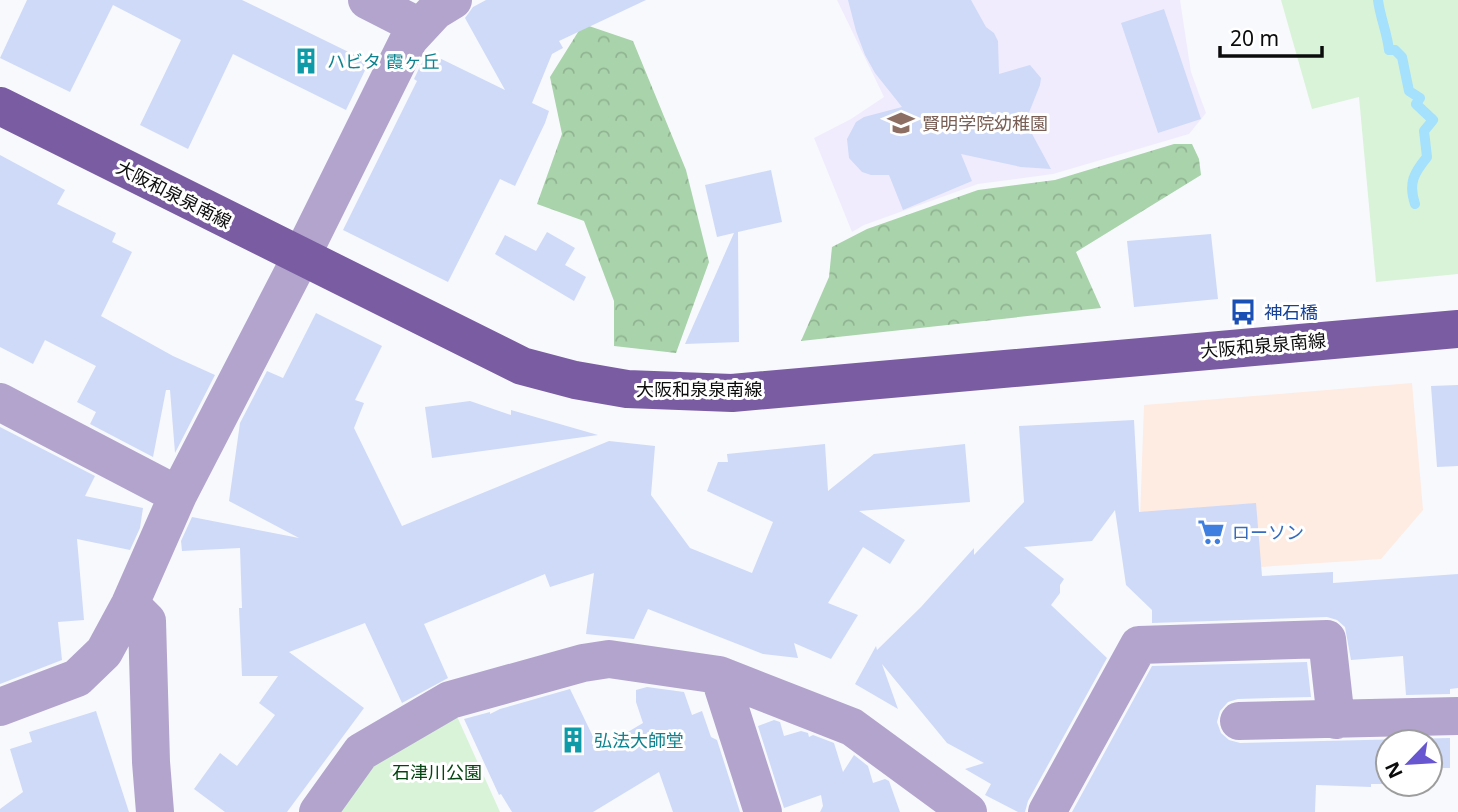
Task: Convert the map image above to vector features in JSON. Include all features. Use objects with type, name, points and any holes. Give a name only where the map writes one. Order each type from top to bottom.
[{"type":"main road","name":"大阪和泉泉南線","points":[[0,106],[523,366],[575,380],[627,389],[732,393],[1458,329]]},
{"type":"street","points":[[367,0],[412,13],[435,11],[453,0]]},
{"type":"street","points":[[0,707],[77,678],[104,652],[130,604],[178,495],[301,257],[409,39],[412,13]]},
{"type":"street","points":[[0,402],[178,495]]},
{"type":"street","points":[[130,604],[147,621],[155,812]]},
{"type":"street","points":[[1047,812],[1139,645],[1327,639],[1336,720]]},
{"type":"street","points":[[318,812],[361,752],[450,700],[583,663],[609,659],[719,675],[852,727],[968,812]]},
{"type":"street","points":[[719,675],[763,812]]},
{"type":"street","points":[[1239,721],[1458,716]]},
{"type":"shaded area","points":[[837,0],[1180,0],[1191,72],[1206,113],[1189,134],[1053,174],[978,184],[864,225],[852,232],[814,138],[851,119],[884,97]]},
{"type":"shaded area","points":[[1412,383],[1423,510],[1381,559],[1138,575],[1144,405]]},
{"type":"green space","points":[[1281,0],[1458,0],[1458,274],[1376,282],[1359,97],[1312,109]]},
{"type":"green space","points":[[583,24],[633,41],[686,170],[709,262],[676,353],[614,346],[614,301],[584,221],[537,204],[562,134],[550,77]]},
{"type":"green space","points":[[1174,144],[1192,144],[1199,159],[1201,175],[1076,252],[1101,308],[801,341],[829,277],[832,247],[867,229],[978,190],[1055,180]]},
{"type":"green space","name":"石津川公園","points":[[455,712],[500,812],[338,812],[370,766]]},
{"type":"building","points":[[27,0],[242,0],[369,62],[346,110],[233,54],[188,149],[140,125],[181,40],[113,5],[70,92],[0,58]]},
{"type":"building","points":[[486,0],[646,0],[559,41],[563,48],[552,54],[532,103],[549,111],[545,123],[515,186],[500,179],[448,282],[343,230],[417,81],[414,79],[427,52],[505,90],[465,18],[473,7]]},
{"type":"building","points":[[848,0],[971,0],[986,27],[994,33],[998,41],[999,74],[1030,65],[1041,78],[1020,135],[1031,132],[1051,169],[1021,167],[961,154],[972,181],[903,210],[889,175],[862,172],[849,158],[847,139],[856,122],[864,117],[902,107],[875,73],[865,55]]},
{"type":"building","points":[[1164,9],[1201,119],[1158,133],[1121,23]]},
{"type":"building","points":[[0,155],[65,190],[57,204],[116,233],[112,242],[132,252],[101,316],[173,356],[215,375],[175,453],[170,390],[166,390],[153,457],[90,424],[96,412],[77,402],[96,366],[45,340],[33,364],[0,347]]},
{"type":"building","points":[[771,170],[782,222],[738,232],[739,342],[685,344],[734,233],[717,237],[705,185]]},
{"type":"building","points":[[547,232],[575,248],[565,265],[586,277],[574,301],[495,254],[505,235],[536,251]]},
{"type":"building","points":[[1211,234],[1218,299],[1134,307],[1127,241]]},
{"type":"building","points":[[316,313],[382,346],[355,400],[364,403],[354,428],[402,526],[609,441],[655,446],[651,495],[690,548],[752,573],[773,522],[707,491],[718,462],[728,462],[727,454],[825,444],[828,491],[874,454],[965,444],[970,502],[859,511],[905,540],[890,564],[863,547],[828,603],[858,615],[831,659],[794,643],[798,658],[763,654],[648,609],[634,639],[586,634],[594,573],[550,587],[545,574],[424,624],[448,678],[402,703],[365,623],[289,652],[364,708],[287,812],[225,812],[194,789],[220,753],[237,766],[275,715],[259,703],[278,676],[242,676],[240,548],[182,551],[181,541],[192,517],[299,538],[229,501],[240,423],[267,371],[283,378]]},
{"type":"building","points":[[1458,385],[1458,466],[1437,467],[1431,386]]},
{"type":"building","points":[[470,401],[511,415],[511,410],[598,435],[432,458],[425,407]]},
{"type":"building","points":[[1134,420],[1139,512],[1256,503],[1262,576],[1333,572],[1333,583],[1458,574],[1458,688],[1450,689],[1450,694],[1406,695],[1403,656],[1351,660],[1345,627],[1337,620],[1327,617],[1152,623],[1152,610],[1126,585],[1115,510],[1092,541],[1024,547],[1064,579],[1060,585],[1060,593],[1051,605],[1107,658],[1028,801],[1025,812],[1018,812],[985,795],[991,784],[965,769],[984,763],[947,743],[882,664],[898,709],[855,684],[876,646],[877,650],[921,607],[974,548],[974,555],[1024,502],[1019,426]]},
{"type":"building","points":[[0,427],[95,476],[85,496],[143,508],[140,528],[130,550],[77,539],[84,620],[58,622],[62,660],[0,684]]},
{"type":"building","points":[[1307,662],[1311,697],[1238,699],[1228,702],[1220,711],[1217,722],[1221,733],[1229,740],[1240,743],[1374,740],[1374,784],[1371,784],[1371,787],[1316,785],[1315,812],[1072,812],[1152,666]]},
{"type":"building","points":[[647,687],[684,692],[692,715],[702,711],[711,737],[717,740],[740,812],[673,812],[659,772],[593,812],[512,812],[501,794],[499,795],[464,719],[490,714],[570,689],[599,749],[643,723],[636,702],[636,690]]},
{"type":"building","points":[[96,711],[129,812],[0,812],[0,809],[23,792],[10,749],[32,742],[29,732]]},
{"type":"building","points":[[774,720],[780,722],[784,736],[801,731],[808,733],[809,737],[813,735],[834,743],[843,772],[854,755],[868,766],[873,783],[885,779],[889,781],[900,812],[820,812],[823,806],[821,795],[784,808],[758,726]]},
{"type":"building","points":[[1444,738],[1450,738],[1450,768],[1444,768]]},
{"type":"waterway","points":[[1378,0],[1389,50],[1395,50],[1402,57],[1409,91],[1420,98],[1416,104],[1433,120],[1424,131],[1427,157],[1412,184],[1415,204]]},
{"type":"place","name":"ハビタ 霞ヶ丘","points":[[306,61]]},
{"type":"place","name":"賢明学院幼稚園","points":[[901,123]]},
{"type":"place","name":"神石橋","points":[[1243,312]]},
{"type":"place","name":"ローソン","points":[[1211,532]]},
{"type":"place","name":"弘法大師堂","points":[[573,740]]}]
